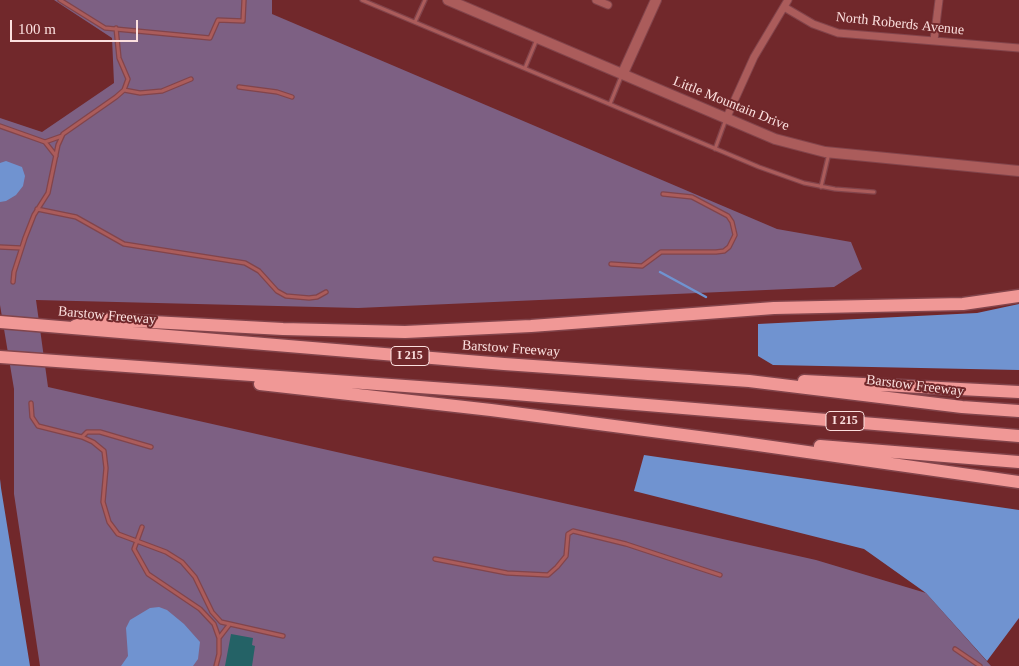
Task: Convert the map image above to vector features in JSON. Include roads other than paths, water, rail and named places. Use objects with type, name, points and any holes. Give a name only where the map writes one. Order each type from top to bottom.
[{"type":"highway","points":[[70,328],[96,318],[284,329],[405,332],[531,326],[774,308],[963,304],[1019,296]]},
{"type":"highway","name":"Barstow Freeway","points":[[0,322],[494,364],[750,382],[1019,412]]},
{"type":"highway","name":"I 215","points":[[0,357],[503,393],[1019,436]]},
{"type":"highway","points":[[240,374],[259,384],[431,402],[738,442],[1019,482]]},
{"type":"highway","points":[[750,382],[821,381],[1019,392]]},
{"type":"highway","points":[[738,442],[1019,462]]},
{"type":"main road","name":"Little Mountain Drive","points":[[448,0],[775,139],[829,153],[1019,171]]},
{"type":"main road","points":[[623,73],[656,0]]},
{"type":"street","points":[[596,0],[608,5]]},
{"type":"street","points":[[934,40],[940,0]]},
{"type":"street","points":[[726,119],[754,57],[786,3]]},
{"type":"street","name":"North Roberds Avenue","points":[[786,3],[813,24],[838,34],[1019,48]]},
{"type":"lane","points":[[60,0],[105,28],[210,38],[218,20],[243,20],[244,0]]},
{"type":"lane","points":[[362,0],[715,149],[804,184],[874,192]]},
{"type":"lane","points":[[415,22],[425,0]]},
{"type":"lane","points":[[45,142],[62,135],[124,90],[128,79],[119,58],[116,28]]},
{"type":"lane","points":[[524,68],[538,38]]},
{"type":"lane","points":[[610,104],[623,73]]},
{"type":"lane","points":[[124,90],[140,93],[162,91],[191,79]]},
{"type":"lane","points":[[239,87],[278,92],[292,97]]},
{"type":"lane","points":[[715,149],[726,119]]},
{"type":"lane","points":[[0,126],[45,142],[56,156]]},
{"type":"lane","points":[[13,282],[21,248],[37,209],[48,192],[62,135]]},
{"type":"lane","points":[[821,186],[829,153]]},
{"type":"lane","points":[[611,264],[642,266],[661,252],[716,252],[724,251],[729,247],[735,235],[732,222],[728,216],[692,197],[663,194]]},
{"type":"lane","points":[[37,209],[76,217],[98,227],[116,241],[124,244],[245,263],[259,271],[277,291],[286,296],[317,297],[326,292]]},
{"type":"lane","points":[[0,247],[21,248]]},
{"type":"lane","points":[[31,403],[32,417],[38,426],[82,437],[98,445],[106,458],[103,502],[109,522],[118,534],[166,552],[182,562],[195,577],[214,616],[221,622],[283,636]]},
{"type":"lane","points":[[82,437],[87,432],[100,432],[151,447]]},
{"type":"lane","points":[[142,527],[134,549],[152,578],[178,592],[204,612],[214,624],[219,638],[219,654],[216,666]]},
{"type":"lane","points":[[435,558],[507,573],[548,575],[566,556],[568,534],[573,531],[626,544],[720,575]]},
{"type":"lane","points":[[219,638],[229,625]]},
{"type":"lane","points":[[955,649],[980,666]]},
{"type":"water","points":[[6,161],[22,167],[25,176],[23,186],[16,195],[0,202],[0,163]]},
{"type":"water","points":[[1019,304],[1019,370],[773,365],[758,356],[758,324],[977,313]]},
{"type":"water","points":[[644,455],[1019,510],[1019,618],[987,661],[926,593],[864,549],[634,491]]},
{"type":"water","points":[[0,479],[1,488],[30,666],[0,666]]},
{"type":"water","points":[[159,607],[167,610],[184,624],[200,642],[198,659],[193,666],[121,666],[128,656],[126,628],[130,620],[150,608]]},
{"type":"waterway","points":[[660,272],[706,297]]}]
